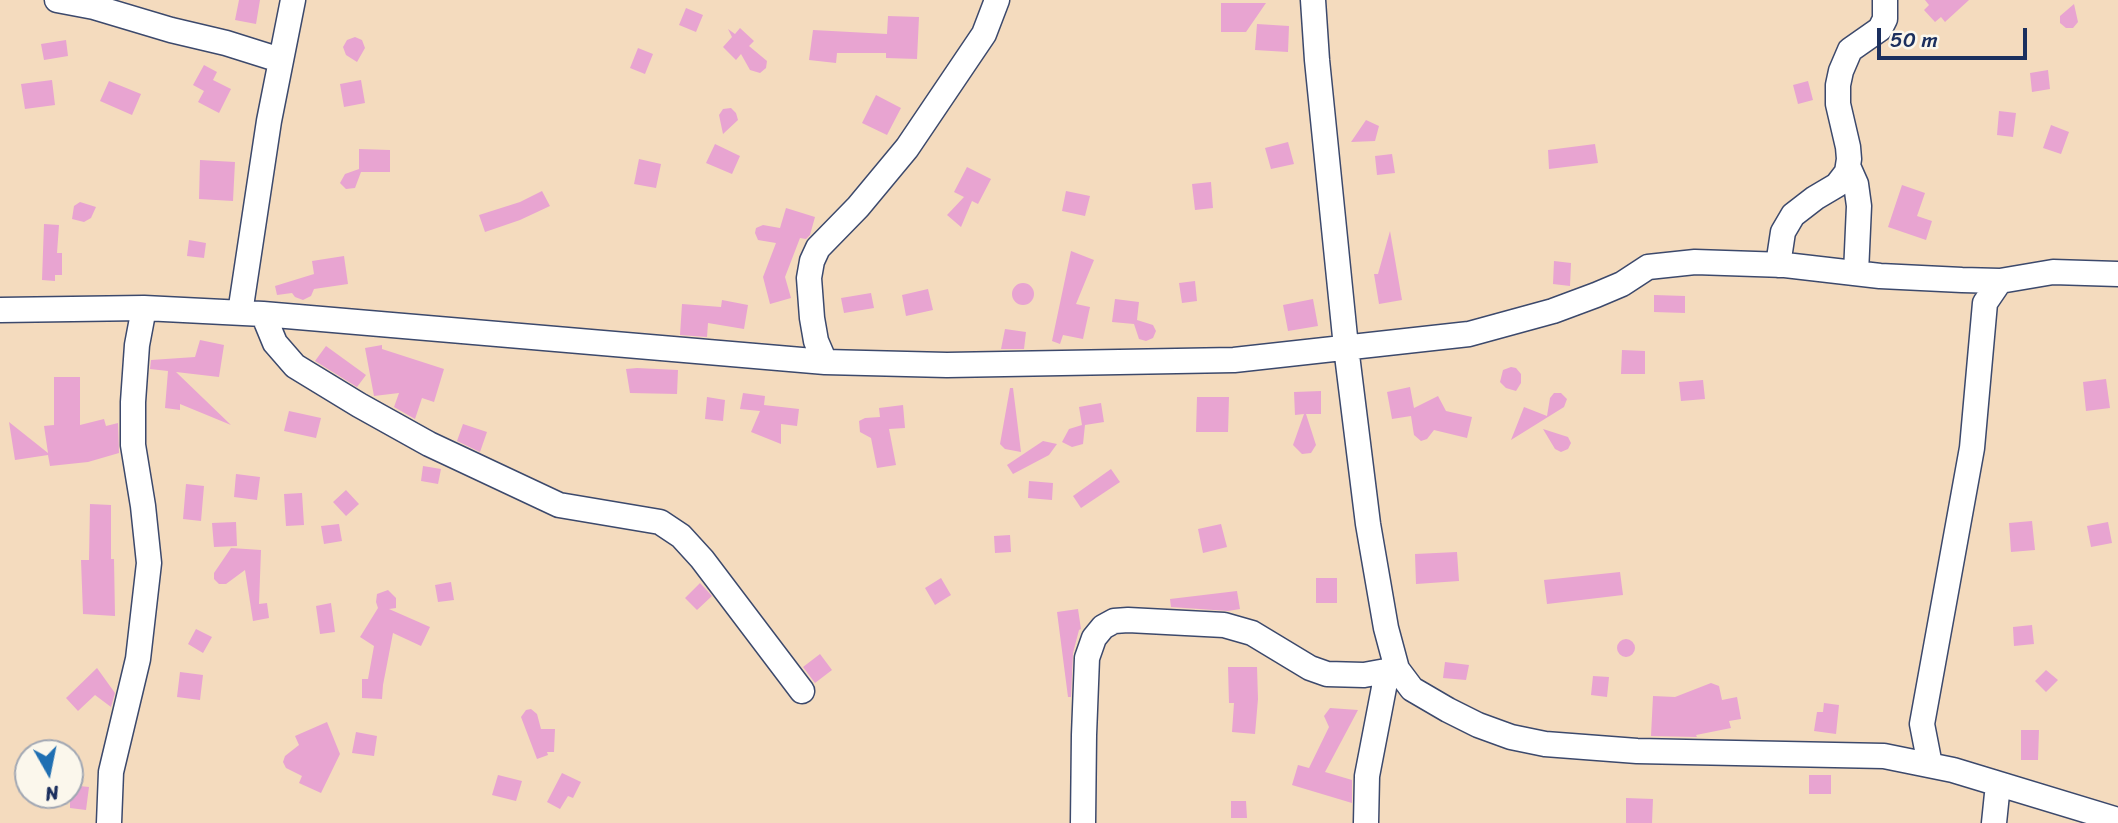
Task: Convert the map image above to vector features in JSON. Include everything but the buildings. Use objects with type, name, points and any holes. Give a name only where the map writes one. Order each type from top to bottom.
[{"type":"street","points":[[57,0],[94,7],[280,60]]},
{"type":"street","points":[[293,0],[280,60],[251,313],[295,366],[429,444],[559,505],[660,522],[681,536],[702,559],[802,691]]},
{"type":"street","points":[[825,362],[812,317],[811,261],[818,248],[908,148],[984,34],[997,0]]},
{"type":"street","points":[[1313,0],[1346,347],[1368,524],[1392,670],[1367,776],[1366,823]]},
{"type":"street","points":[[1778,265],[1783,232],[1793,215],[1844,178],[1848,166],[1848,147],[1838,104],[1841,71],[1850,50],[1880,29],[1885,19],[1885,0]]},
{"type":"street","points":[[1848,166],[1856,184],[1859,206],[1856,273]]},
{"type":"street","points":[[0,310],[144,308],[251,313],[825,362],[947,365],[1234,360],[1469,334],[1553,311],[1622,284],[1648,267],[1695,262],[1778,265],[1962,280],[2000,281],[2053,272],[2118,274]]},
{"type":"street","points":[[1962,280],[1985,303]]},
{"type":"street","points":[[1930,765],[1922,724],[1972,448],[1985,303],[2000,281]]},
{"type":"street","points":[[109,823],[111,772],[138,659],[149,563],[145,516],[133,445],[136,356],[144,308]]},
{"type":"street","points":[[1083,823],[1087,658],[1094,638],[1103,627],[1114,621],[1224,625],[1252,633],[1310,668],[1327,674],[1364,676],[1392,670]]},
{"type":"street","points":[[1392,670],[1412,689],[1448,710],[1511,737],[1545,744],[1637,751],[1885,755],[1930,765],[2118,820]]},
{"type":"street","points":[[1885,755],[1922,724]]},
{"type":"street","points":[[1994,823],[1998,784]]}]
